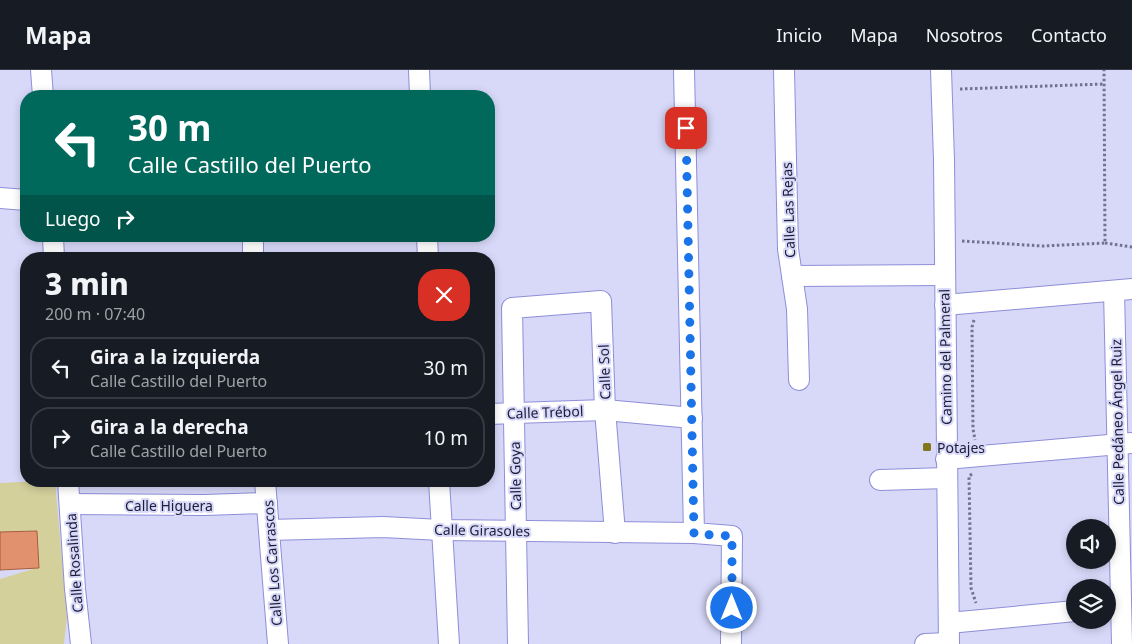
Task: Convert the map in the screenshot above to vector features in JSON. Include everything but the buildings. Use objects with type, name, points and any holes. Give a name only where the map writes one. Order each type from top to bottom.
[{"type":"street","points":[[41,70],[43,90]]},
{"type":"street","points":[[419,70],[420,90]]},
{"type":"street","points":[[684,70],[694,534]]},
{"type":"street","name":"Calle Las Rejas","points":[[784,70],[788,248],[797,309],[799,380]]},
{"type":"street","name":"Camino del Palmeral","points":[[941,70],[944,160],[949,637]]},
{"type":"street","points":[[0,198],[20,200]]},
{"type":"street","points":[[792,276],[944,275]]},
{"type":"street","points":[[945,304],[1123,290]]},
{"type":"street","name":"Calle Pedáneo Ángel Ruiz","points":[[1122,644],[1120,607],[1124,444],[1123,290]]},
{"type":"street","name":"Calle Sol","points":[[512,308],[601,301],[605,410],[615,533]]},
{"type":"street","name":"Calle Goya","points":[[512,308],[518,644]]},
{"type":"street","name":"Calle Trébol","points":[[495,414],[605,410],[692,418]]},
{"type":"street","points":[[880,480],[947,468],[1124,444]]},
{"type":"street","name":"Calle Rosalinda","points":[[69,487],[75,589],[81,644]]},
{"type":"street","name":"Calle Los Carrascos","points":[[266,487],[278,644]]},
{"type":"street","points":[[439,487],[449,644]]},
{"type":"street","name":"Calle Higuera","points":[[70,504],[267,504]]},
{"type":"street","name":"Calle Girasoles","points":[[269,530],[383,527],[441,530],[732,536],[732,644]]},
{"type":"street","points":[[925,644],[949,637],[1066,613]]},
{"type":"path","points":[[1104,70],[1105,243]]},
{"type":"path","points":[[942,90],[1104,84]]},
{"type":"path","points":[[944,239],[1042,246],[1105,243],[1132,247]]},
{"type":"shaded area","points":[[20,482],[20,487],[56,487],[67,617],[64,644],[0,644],[0,579],[39,567],[36,531],[0,532],[0,483]]},
{"type":"place","name":"Potajes","points":[[927,447]]},
{"type":"route","points":[[686,128],[694,534],[732,536],[732,608]]}]
